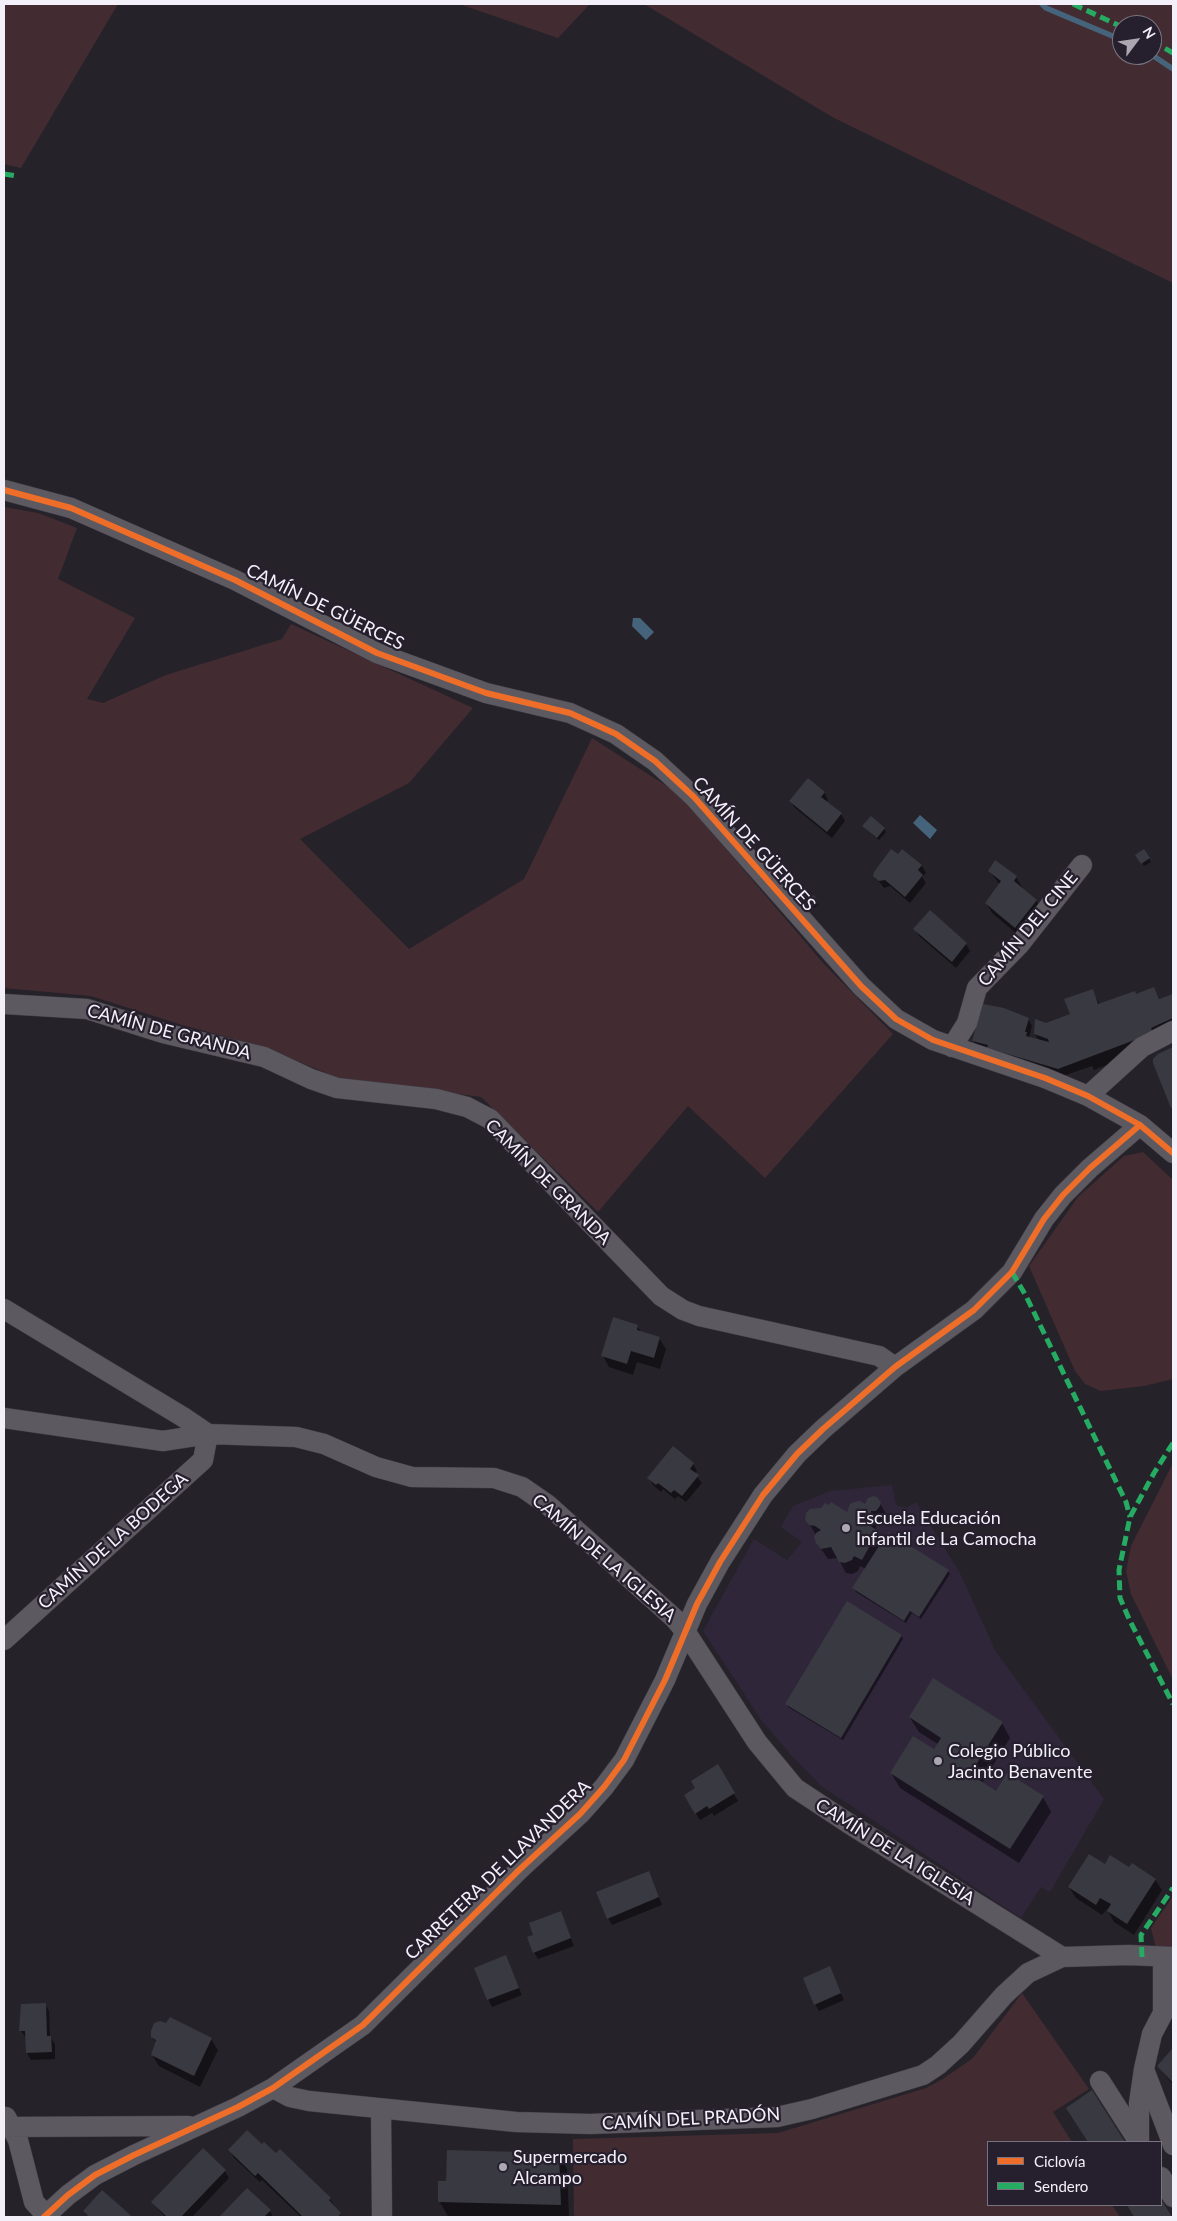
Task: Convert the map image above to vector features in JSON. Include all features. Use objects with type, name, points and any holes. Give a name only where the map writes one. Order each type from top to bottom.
[{"type":"street","name":"CAMÍN DE GÜERCES","points":[[4,490],[71,508],[235,580],[377,653],[486,693],[570,713],[616,734],[655,761],[694,797],[861,986],[896,1020],[933,1040],[1045,1078],[1088,1096],[1140,1125],[1173,1153]]},
{"type":"street","name":"CAMÍN DEL CINE","points":[[952,1047],[967,1023],[977,988],[1019,945],[1082,865]]},
{"type":"street","name":"CAMÍN DE GRANDA","points":[[4,1004],[87,1009],[163,1033],[264,1057],[311,1079],[337,1088],[436,1099],[467,1107],[490,1119],[661,1296],[683,1310],[699,1316],[810,1339],[879,1356],[896,1368]]},
{"type":"street","points":[[1088,1096],[1142,1047],[1173,1031]]},
{"type":"street","name":"CARRETERA DE LLAVANDERA","points":[[45,2216],[94,2175],[273,2088],[363,2025],[504,1884],[580,1814],[604,1787],[624,1760],[665,1680],[697,1604],[720,1562],[763,1495],[797,1454],[823,1429],[896,1368],[974,1310],[1012,1272],[1044,1219],[1063,1195],[1090,1168],[1140,1125]]},
{"type":"street","points":[[4,1309],[208,1434]]},
{"type":"street","name":"CAMÍN DE LA IGLESIA","points":[[4,1418],[163,1441],[208,1434],[296,1437],[324,1444],[376,1467],[412,1477],[494,1478],[522,1487],[548,1505],[674,1618],[685,1631],[757,1742],[795,1788],[1062,1957]]},
{"type":"street","name":"CAMÍN DE LA BODEGA","points":[[4,1640],[203,1460],[208,1434]]},
{"type":"street","points":[[1062,1957],[1129,1955],[1168,1957],[1163,2013],[1152,2034],[1144,2069],[1140,2103],[1139,2141]]},
{"type":"street","name":"CAMÍN DEL PRADÓN","points":[[273,2088],[290,2097],[309,2101],[381,2110],[516,2122],[563,2123],[777,2117],[812,2109],[923,2074],[938,2065],[961,2044],[1004,1995],[1028,1973],[1062,1957]]},
{"type":"street","points":[[1144,2069],[1173,2144]]},
{"type":"street","points":[[1100,2080],[1138,2141]]},
{"type":"street","points":[[381,2110],[382,2217]]},
{"type":"street","points":[[45,2216],[34,2202],[7,2122],[198,2126]]},
{"type":"street","points":[[1162,2179],[1173,2197]]},
{"type":"shaded area","points":[[4,4],[118,4],[21,168],[4,164]]},
{"type":"shaded area","points":[[459,4],[590,4],[558,38]]},
{"type":"shaded area","points":[[644,4],[1173,4],[1173,283],[834,118]]},
{"type":"shaded area","points":[[4,507],[38,513],[77,528],[58,579],[135,618],[87,699],[103,703],[166,675],[282,639],[291,624],[473,708],[409,783],[300,839],[409,949],[524,879],[592,738],[679,794],[824,964],[893,1034],[765,1178],[688,1106],[598,1212],[481,1097],[338,1078],[264,1047],[182,1025],[91,996],[4,988]]},
{"type":"shaded area","points":[[1143,1152],[1173,1180],[1173,1379],[1144,1386],[1101,1391],[1085,1384],[1075,1371],[1029,1266],[1078,1197],[1124,1156]]},
{"type":"shaded area","points":[[1173,1463],[1173,1680],[1131,1594],[1126,1571],[1131,1546]]},
{"type":"shaded area","points":[[892,1485],[896,1505],[906,1508],[916,1502],[960,1573],[996,1652],[1104,1799],[1050,1892],[1041,1887],[1021,1918],[821,1786],[762,1721],[703,1631],[754,1539],[787,1560],[802,1542],[781,1527],[793,1506],[831,1491]]},
{"type":"shaded area","points":[[1173,1896],[1173,1948],[1156,1948],[1151,1928]]},
{"type":"shaded area","points":[[1022,1993],[1089,2089],[1053,2112],[1071,2141],[987,2141],[987,2206],[1113,2206],[1120,2217],[574,2217],[573,2139],[778,2133],[926,2088],[943,2079],[973,2058]]},
{"type":"water","points":[[633,618],[640,618],[654,632],[646,640],[632,626]]},
{"type":"water","points":[[920,815],[937,830],[930,839],[913,823]]},
{"type":"building","points":[[808,778],[825,792],[821,797],[842,813],[827,832],[789,801]]},
{"type":"building","points":[[871,816],[885,828],[877,838],[862,826]]},
{"type":"building","points":[[891,849],[898,854],[902,849],[922,865],[918,870],[923,875],[905,897],[885,880],[879,881],[873,876]]},
{"type":"building","points":[[1144,849],[1150,858],[1141,864],[1135,855]]},
{"type":"building","points":[[995,860],[1017,876],[1014,881],[1037,900],[1015,928],[985,903],[1001,881],[988,871]]},
{"type":"building","points":[[814,895],[818,902],[812,906],[807,899]]},
{"type":"building","points":[[930,910],[967,943],[952,962],[913,929]]},
{"type":"building","points":[[1154,987],[1159,999],[1173,994],[1173,1018],[1151,1028],[1153,1033],[1058,1069],[987,1048],[988,1045],[972,1041],[983,1004],[1004,1008],[1029,1018],[1025,1032],[1027,1032],[1026,1036],[1049,1042],[1048,1039],[1034,1034],[1035,1019],[1046,1023],[1070,1014],[1064,999],[1093,989],[1098,1004],[1135,991],[1136,994]]},
{"type":"building","points":[[1173,1047],[1173,1107],[1171,1108],[1153,1059],[1158,1054]]},
{"type":"building","points":[[613,1317],[638,1325],[637,1330],[660,1337],[654,1358],[631,1351],[627,1364],[601,1356]]},
{"type":"building","points":[[673,1446],[694,1463],[690,1469],[699,1475],[682,1496],[674,1490],[671,1493],[658,1483],[656,1485],[647,1478]]},
{"type":"building","name":"Escuela Educación Infantil de La Camocha","points":[[877,1497],[881,1502],[880,1506],[876,1511],[871,1511],[871,1517],[866,1523],[878,1531],[862,1560],[854,1556],[852,1560],[845,1563],[839,1562],[831,1547],[821,1549],[814,1537],[821,1530],[809,1525],[805,1520],[806,1513],[810,1509],[821,1508],[825,1503],[829,1505],[831,1502],[847,1512],[850,1504],[860,1501],[865,1504],[868,1498]]},
{"type":"building","points":[[888,1532],[949,1570],[919,1617],[910,1611],[904,1621],[852,1588]]},
{"type":"building","points":[[847,1601],[902,1635],[841,1738],[785,1704]]},
{"type":"building","name":"Colegio Público Jacinto Benavente","points":[[933,1678],[1003,1722],[970,1774],[996,1791],[1007,1773],[1044,1796],[1010,1849],[890,1773],[913,1736],[934,1749],[941,1738],[909,1717]]},
{"type":"building","points":[[718,1764],[735,1793],[709,1809],[707,1806],[695,1814],[684,1795],[695,1788],[691,1781]]},
{"type":"building","points":[[1089,1854],[1105,1864],[1110,1855],[1129,1867],[1132,1863],[1156,1879],[1127,1924],[1107,1911],[1111,1904],[1100,1898],[1096,1905],[1068,1887]]},
{"type":"building","points":[[649,1871],[659,1897],[607,1919],[596,1892]]},
{"type":"building","points":[[561,1911],[571,1938],[533,1953],[527,1937],[533,1935],[529,1923]]},
{"type":"building","points":[[506,1955],[519,1988],[487,2000],[474,1968]]},
{"type":"building","points":[[830,1966],[841,1993],[814,2005],[803,1978]]},
{"type":"building","points":[[46,2003],[47,2036],[51,2036],[52,2052],[26,2053],[25,2031],[19,2031],[21,2004]]},
{"type":"building","points":[[170,2017],[212,2038],[194,2076],[151,2055],[156,2040],[151,2037],[154,2023],[160,2021],[166,2023]]},
{"type":"building","points":[[1173,2048],[1173,2083],[1157,2066]]},
{"type":"building","points":[[1092,2090],[1124,2141],[1087,2141],[1066,2108]]},
{"type":"building","points":[[247,2130],[262,2144],[264,2142],[276,2153],[280,2149],[331,2198],[329,2200],[341,2213],[339,2215],[342,2217],[303,2217],[258,2173],[255,2176],[228,2150]]},
{"type":"building","points":[[203,2148],[226,2170],[181,2217],[167,2217],[151,2202]]},
{"type":"building","name":"Supermercado Alcampo","points":[[447,2150],[559,2153],[561,2205],[438,2202],[438,2181],[446,2181]]},
{"type":"building","points":[[247,2188],[271,2210],[264,2217],[219,2217]]},
{"type":"building","points":[[102,2190],[132,2217],[86,2217],[88,2215],[83,2211]]},
{"type":"building","points":[[1162,2201],[1172,2217],[1134,2217],[1128,2206],[1162,2206]]},
{"type":"waterway","points":[[1042,4],[1046,8],[1112,36]]},
{"type":"waterway","points":[[1162,62],[1173,69]]},
{"type":"marked path","points":[[1073,4],[1112,22]]},
{"type":"marked path","points":[[1162,47],[1173,53]]},
{"type":"marked path","points":[[4,174],[17,176]]},
{"type":"marked path","points":[[1012,1272],[1026,1296],[1126,1502],[1130,1517]]},
{"type":"marked path","points":[[1173,1443],[1130,1517],[1119,1570],[1120,1598],[1173,1704]]},
{"type":"marked path","points":[[1142,1957],[1141,1935],[1173,1888]]},
{"type":"cycle path","points":[[4,490],[71,508],[235,580],[377,653],[486,693],[570,713],[616,734],[655,761],[694,797],[861,986],[896,1019],[933,1040],[1045,1078],[1088,1096],[1140,1125],[1173,1153]]},
{"type":"cycle path","points":[[44,2217],[68,2195],[95,2175],[238,2107],[273,2088],[363,2025],[519,1870],[580,1814],[604,1787],[624,1760],[665,1680],[697,1604],[720,1562],[763,1495],[797,1454],[823,1429],[895,1367],[974,1310],[1012,1272],[1044,1219],[1063,1195],[1090,1168],[1140,1125]]},
{"type":"place","name":"Escuela Educación Infantil de La Camocha","points":[[846,1528]]},
{"type":"place","name":"Colegio Público Jacinto Benavente","points":[[938,1761]]},
{"type":"place","name":"Supermercado Alcampo","points":[[503,2167]]}]
